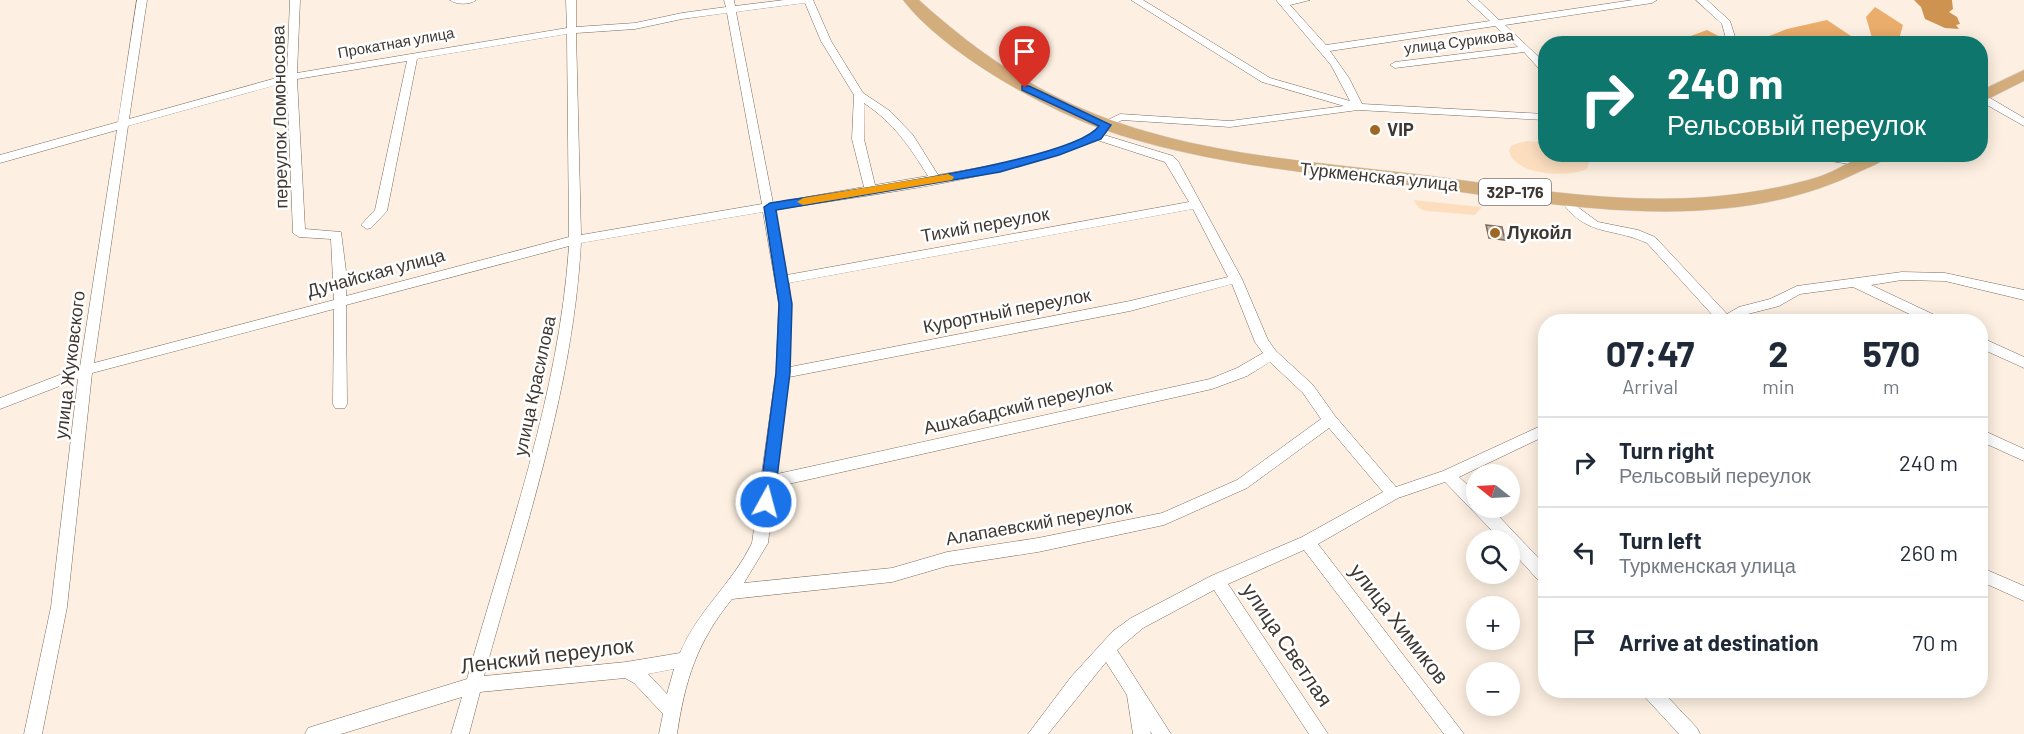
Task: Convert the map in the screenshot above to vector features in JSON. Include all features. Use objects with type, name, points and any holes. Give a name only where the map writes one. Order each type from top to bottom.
[{"type":"main road","name":"Туркменская улица","points":[[910,0],[959,44],[1014,82],[1102,131],[1283,166],[1565,198],[1655,205],[1714,204],[1810,186],[1868,162]]},
{"type":"main road","points":[[1988,94],[2024,75]]},
{"type":"street","name":"улица Жуковского","points":[[33,734],[59,607],[86,370],[142,0]]},
{"type":"street","name":"переулок Ломоносова","points":[[295,0],[292,77],[299,233],[337,235],[340,271],[339,301]]},
{"type":"street","points":[[455,0],[471,0]]},
{"type":"street","name":"улица Красилова","points":[[460,734],[540,451],[564,353],[574,271],[575,240],[571,0]]},
{"type":"street","name":"Прокатная улица","points":[[0,159],[292,77],[570,30],[613,29],[730,5],[807,0]]},
{"type":"street","points":[[807,0],[826,41],[859,95],[886,113],[909,137],[936,180]]},
{"type":"street","points":[[1136,0],[1266,80],[1358,107],[1538,117]]},
{"type":"street","points":[[1282,1],[1305,0]]},
{"type":"street","points":[[1472,0],[1538,62]]},
{"type":"street","points":[[1322,49],[1652,0]]},
{"type":"street","points":[[1701,0],[1727,23],[1730,36]]},
{"type":"street","points":[[1282,1],[1353,91],[1358,107]]},
{"type":"street","points":[[668,734],[683,660],[705,622],[753,562],[760,543],[783,373],[785,304],[782,280],[730,5]]},
{"type":"street","name":"улица Сурикова","points":[[1395,65],[1526,49]]},
{"type":"street","points":[[368,225],[381,211],[413,55]]},
{"type":"street","points":[[859,95],[858,139],[871,191]]},
{"type":"street","points":[[1988,103],[2024,123]]},
{"type":"street","name":"Дунайская улица","points":[[0,404],[86,370],[575,240],[1000,168],[1055,153],[1102,131],[1120,117],[1230,124],[1358,107]]},
{"type":"street","points":[[1102,131],[1169,159],[1177,169],[1236,279],[1262,342],[1271,355],[1308,389],[1330,420],[1394,494]]},
{"type":"street","points":[[1565,198],[1574,213],[1588,224],[1641,234],[1651,240],[1720,314]]},
{"type":"street","name":"Тихий переулок","points":[[782,280],[1195,205]]},
{"type":"street","points":[[1737,314],[1744,310],[1774,303],[1797,290],[1922,275],[2024,295]]},
{"type":"street","name":"Курортный переулок","points":[[783,373],[1130,306],[1236,279]]},
{"type":"street","points":[[1856,284],[1921,314]]},
{"type":"street","points":[[339,301],[340,404]]},
{"type":"street","points":[[1988,346],[2024,363]]},
{"type":"street","name":"Ашхабадский переулок","points":[[768,482],[1212,384],[1242,372],[1271,355]]},
{"type":"street","name":"Алапаевский переулок","points":[[729,592],[892,575],[947,559],[1038,545],[1164,519],[1242,483],[1330,420]]},
{"type":"street","points":[[1037,734],[1119,636],[1137,623],[1217,581],[1307,542],[1394,494],[1448,475],[1538,433]]},
{"type":"street","points":[[1988,438],[2024,454]]},
{"type":"street","points":[[1448,475],[1466,493]]},
{"type":"street","points":[[1490,518],[1538,569]]},
{"type":"street","name":"улица Химиков","points":[[1307,542],[1455,734]]},
{"type":"street","points":[[1988,578],[2024,594]]},
{"type":"street","name":"улица Светлая","points":[[1217,581],[1319,734]]},
{"type":"street","points":[[1108,650],[1162,734]]},
{"type":"street","name":"Ленский переулок","points":[[314,734],[473,685],[626,670],[683,660]]},
{"type":"street","points":[[626,670],[639,677],[672,712]]},
{"type":"street","points":[[1134,689],[1142,734]]},
{"type":"street","points":[[1657,698],[1691,734]]},
{"type":"shaded area","points":[[1914,0],[1952,0],[1953,9],[1949,12],[1957,17],[1960,24],[1956,25],[1959,29],[1945,28],[1925,19],[1921,7]]},
{"type":"shaded area","points":[[1875,7],[1903,25],[1900,36],[1871,36],[1866,17]]},
{"type":"shaded area","points":[[1827,20],[1851,36],[1769,36],[1787,29]]},
{"type":"shaded area","points":[[1707,30],[1719,36],[1690,36]]},
{"type":"shaded area","points":[[1526,141],[1538,142],[1538,162],[1589,163],[1587,169],[1579,172],[1543,173],[1520,165],[1513,159],[1509,150],[1512,145]]},
{"type":"shaded area","points":[[1413,200],[1482,207],[1475,215],[1426,211],[1420,209]]},
{"type":"building","name":"Лукойл","points":[[1486,225],[1502,227],[1505,240],[1489,238]]},
{"type":"slow traffic","points":[[803,202],[948,177]]},
{"type":"place","name":"VIP","points":[[1375,130]]},
{"type":"place","name":"Лукойл","points":[[1495,233]]},
{"type":"route","points":[[766,502],[783,373],[785,304],[770,207],[1000,168],[1055,153],[1098,136],[1106,125],[1025,88]]}]
